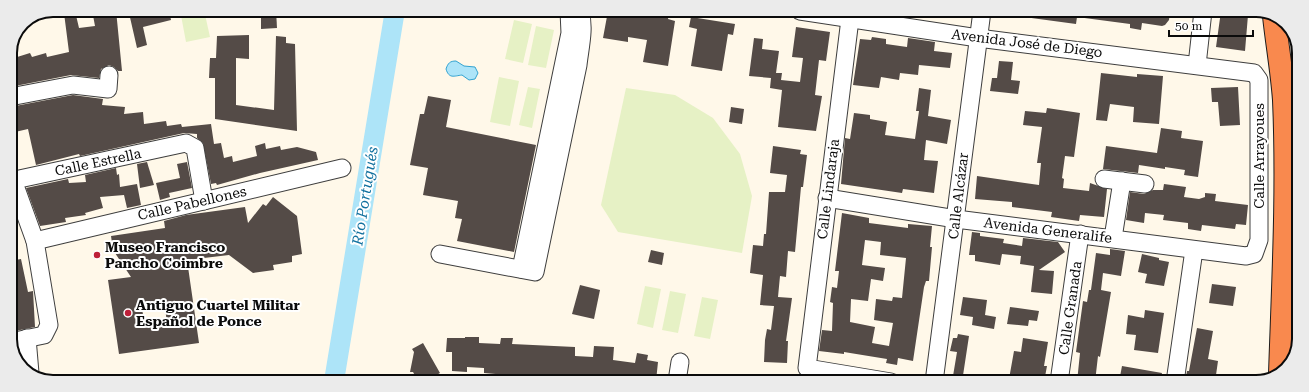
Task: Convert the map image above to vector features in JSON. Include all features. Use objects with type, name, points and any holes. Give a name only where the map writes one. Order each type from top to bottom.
[{"type":"highway","points":[[1275,22],[1284,99],[1285,237],[1280,366]]},
{"type":"street","points":[[528,270],[569,40],[569,17]]},
{"type":"street","points":[[528,270],[578,65],[582,30],[581,17]]},
{"type":"street","name":"Calle Lindaraja","points":[[849,375],[807,368],[850,17]]},
{"type":"street","name":"Avenida José de Diego","points":[[866,17],[978,38],[1254,73]]},
{"type":"street","name":"Calle Alcázar","points":[[935,375],[981,17]]},
{"type":"street","points":[[1197,65],[1202,17]]},
{"type":"street","name":"Calle Arrayoues","points":[[1254,73],[1259,80],[1259,240]]},
{"type":"street","points":[[17,96],[73,85],[108,89],[109,75]]},
{"type":"street","name":"Calle Estrella","points":[[17,179],[186,143],[195,148],[204,201]]},
{"type":"street","name":"Calle Pabellones","points":[[39,240],[342,168]]},
{"type":"street","points":[[1104,179],[1145,184]]},
{"type":"street","points":[[1113,238],[1122,181]]},
{"type":"street","points":[[17,191],[39,240],[49,325],[44,335],[17,340]]},
{"type":"street","name":"Avenida Generalife","points":[[827,198],[956,219],[1246,256],[1254,254],[1259,240]]},
{"type":"street","name":"Calle Granada","points":[[1060,375],[1080,234]]},
{"type":"street","points":[[1176,375],[1194,250]]},
{"type":"street","points":[[440,254],[528,270]]},
{"type":"street","points":[[27,338],[29,367]]},
{"type":"street","points":[[679,375],[680,362]]},
{"type":"green space","points":[[181,17],[206,17],[210,37],[186,42]]},
{"type":"green space","points":[[514,20],[532,24],[523,63],[505,59]]},
{"type":"green space","points":[[536,26],[554,30],[546,68],[528,65]]},
{"type":"green space","points":[[499,77],[519,81],[510,126],[490,122]]},
{"type":"green space","points":[[528,87],[540,89],[532,128],[519,125]]},
{"type":"green space","points":[[626,88],[675,95],[713,118],[740,154],[752,196],[742,253],[618,232],[601,205]]},
{"type":"green space","points":[[645,286],[661,289],[653,328],[637,324]]},
{"type":"green space","points":[[670,291],[686,294],[678,333],[662,330]]},
{"type":"green space","points":[[702,297],[718,300],[710,339],[694,336]]},
{"type":"water","points":[[456,61],[464,66],[475,67],[478,73],[475,79],[469,80],[462,75],[450,76],[446,69],[451,62]]},
{"type":"building","points":[[65,17],[76,17],[79,28],[95,26],[93,17],[117,17],[122,71],[118,71],[109,65],[101,69],[99,78],[71,75],[17,86],[17,57],[30,53],[32,57],[46,53],[47,57],[69,52]]},
{"type":"building","points":[[130,17],[170,17],[171,20],[143,27],[147,45],[137,48]]},
{"type":"building","points":[[261,17],[276,17],[277,28],[261,29]]},
{"type":"building","points":[[607,17],[668,17],[668,19],[675,21],[668,66],[643,62],[647,40],[628,37],[628,42],[603,38]]},
{"type":"building","points":[[691,17],[735,24],[733,35],[728,34],[722,71],[691,66],[697,29],[689,27]]},
{"type":"building","points":[[1024,17],[1077,17],[1076,24]]},
{"type":"building","points":[[1077,17],[1169,17],[1165,25],[1162,26],[1142,23],[1141,30],[1130,28],[1130,24]]},
{"type":"building","points":[[1220,17],[1248,17],[1245,51],[1216,47]]},
{"type":"building","points":[[796,27],[830,32],[826,61],[819,60],[815,95],[822,96],[816,131],[778,127],[782,90],[770,88],[771,78],[749,76],[754,38],[763,39],[762,49],[779,51],[776,73],[782,73],[781,80],[800,82],[803,58],[792,57]]},
{"type":"building","points":[[249,35],[249,59],[236,58],[236,105],[274,110],[276,36],[286,37],[286,43],[295,44],[297,131],[215,119],[215,78],[209,78],[210,58],[216,58],[217,36]]},
{"type":"building","points":[[872,37],[886,39],[886,44],[907,47],[908,38],[935,42],[934,51],[952,53],[950,68],[919,65],[918,75],[900,73],[899,80],[881,77],[879,88],[853,85],[860,39],[871,40]]},
{"type":"building","points":[[999,61],[1013,62],[1011,80],[1020,81],[1018,94],[990,91],[992,78],[997,78]]},
{"type":"building","points":[[1101,73],[1137,77],[1137,74],[1163,76],[1159,124],[1133,122],[1134,107],[1110,104],[1107,121],[1096,120]]},
{"type":"building","points":[[1238,87],[1240,125],[1220,126],[1218,102],[1212,102],[1211,88]]},
{"type":"building","points":[[919,88],[931,90],[928,116],[951,120],[947,144],[926,140],[924,160],[938,161],[934,193],[903,189],[902,193],[841,184],[845,138],[850,139],[854,113],[870,115],[870,119],[887,122],[885,135],[915,139],[919,111],[916,111]]},
{"type":"building","points":[[73,95],[103,99],[102,105],[125,107],[124,114],[143,112],[144,124],[166,121],[167,126],[181,124],[182,127],[211,124],[214,144],[221,143],[224,158],[232,156],[233,162],[257,156],[255,146],[265,143],[266,149],[280,146],[281,150],[297,147],[316,152],[318,160],[260,173],[217,185],[216,183],[211,184],[203,143],[197,138],[197,134],[184,133],[80,156],[79,154],[36,165],[28,129],[17,132],[17,106]]},
{"type":"building","points":[[428,96],[451,100],[446,127],[536,145],[514,252],[457,241],[462,219],[455,218],[458,201],[423,195],[428,168],[410,165],[420,114],[424,114]]},
{"type":"building","points":[[731,107],[744,109],[742,124],[729,122]]},
{"type":"building","points":[[1047,108],[1080,113],[1074,157],[1065,156],[1062,178],[1064,179],[1063,188],[1089,191],[1090,183],[1107,189],[1104,217],[1080,215],[1079,221],[1051,217],[1052,212],[1012,207],[1012,202],[975,199],[977,176],[1039,185],[1041,163],[1037,163],[1042,127],[1023,125],[1025,111],[1046,113]]},
{"type":"building","points":[[1161,128],[1182,131],[1181,138],[1203,141],[1198,177],[1184,175],[1185,170],[1165,167],[1165,169],[1139,165],[1138,173],[1103,169],[1106,146],[1157,153]]},
{"type":"building","points":[[773,146],[801,150],[800,154],[807,155],[803,187],[801,187],[795,252],[788,251],[786,277],[780,276],[778,297],[792,298],[786,341],[788,341],[787,363],[764,362],[765,340],[767,329],[771,330],[774,306],[760,305],[763,275],[750,273],[753,245],[763,246],[764,234],[766,234],[769,192],[785,192],[787,175],[770,173]]},
{"type":"building","points":[[147,162],[154,185],[140,188],[137,164]]},
{"type":"building","points":[[187,162],[192,188],[169,193],[170,197],[160,200],[156,183],[180,178],[177,164]]},
{"type":"building","points":[[116,168],[117,175],[119,174],[120,187],[137,184],[141,205],[127,208],[124,195],[100,197],[103,208],[85,213],[86,215],[65,218],[66,222],[40,226],[26,188],[68,179],[69,183],[86,182],[85,175]]},
{"type":"building","points":[[1164,184],[1186,187],[1184,197],[1199,199],[1205,197],[1205,193],[1216,194],[1215,201],[1248,205],[1246,225],[1236,224],[1235,229],[1202,225],[1201,231],[1188,229],[1188,223],[1163,220],[1164,215],[1145,213],[1144,223],[1126,220],[1130,192],[1144,194],[1153,190],[1163,190]]},
{"type":"building","points":[[273,197],[297,216],[302,254],[292,256],[292,262],[273,265],[274,270],[253,273],[229,255],[187,260],[199,343],[119,354],[108,280],[131,277],[113,250],[111,236],[165,228],[164,221],[186,215],[245,207],[248,223],[263,204],[266,206]],"holes":[[[164,300],[167,323],[145,326],[141,303]]]},
{"type":"building","points":[[842,213],[869,218],[869,223],[908,228],[908,224],[932,226],[929,281],[926,281],[924,287],[913,361],[898,358],[897,365],[886,363],[887,359],[844,352],[844,354],[819,351],[822,330],[832,331],[833,303],[830,302],[832,287],[837,288],[839,271],[835,271]],"holes":[[[865,240],[881,242],[880,255],[906,258],[902,298],[893,297],[892,301],[876,299],[874,320],[893,323],[889,346],[872,343],[875,327],[850,322],[851,299],[868,301],[871,279],[883,281],[885,268],[862,265]]]},
{"type":"building","points":[[972,232],[980,233],[980,236],[1004,239],[1003,243],[1022,246],[1023,238],[1058,242],[1065,252],[1039,270],[1054,271],[1052,294],[1031,292],[1034,266],[1020,264],[1021,256],[1002,254],[1000,265],[975,261],[975,255],[969,255]]},
{"type":"building","points":[[1110,249],[1125,251],[1121,276],[1103,273],[1101,290],[1111,292],[1100,357],[1098,356],[1096,375],[1078,375],[1080,353],[1076,352],[1083,301],[1087,302],[1089,290],[1091,290],[1096,253],[1110,255]]},
{"type":"building","points":[[651,250],[664,253],[662,265],[648,262]]},
{"type":"building","points":[[1142,254],[1169,262],[1164,286],[1145,283],[1147,274],[1138,272]]},
{"type":"building","points":[[21,259],[28,292],[33,291],[35,327],[17,331],[17,260]]},
{"type":"building","points":[[1212,284],[1236,287],[1233,306],[1209,303]]},
{"type":"building","points":[[580,285],[600,290],[594,319],[572,314]]},
{"type":"building","points":[[963,297],[987,300],[985,315],[996,317],[994,329],[972,325],[973,317],[960,315]]},
{"type":"building","points":[[1010,307],[1039,311],[1037,321],[1029,320],[1028,326],[1007,324]]},
{"type":"building","points":[[1145,310],[1164,313],[1158,353],[1134,350],[1136,335],[1126,334],[1128,315],[1144,318]]},
{"type":"building","points":[[1197,328],[1213,331],[1208,359],[1218,361],[1216,375],[1186,375],[1187,371],[1189,371]]},
{"type":"building","points":[[958,334],[969,336],[963,375],[953,375],[957,352],[950,351],[953,338],[957,338]]},
{"type":"building","points":[[479,337],[479,343],[500,344],[501,338],[513,338],[512,344],[575,347],[575,356],[593,357],[594,346],[614,347],[613,360],[635,363],[637,353],[648,355],[647,360],[658,362],[657,375],[508,375],[484,373],[484,368],[467,367],[467,372],[452,371],[452,352],[446,352],[447,338]]},
{"type":"building","points":[[1023,338],[1048,342],[1044,366],[1047,366],[1045,375],[1010,375],[1014,351],[1021,352]]},
{"type":"building","points":[[423,343],[440,373],[436,375],[415,375],[413,372],[410,372],[414,352],[412,349]]},
{"type":"building","points":[[1122,366],[1162,373],[1162,375],[1120,375]]},
{"type":"waterway","name":"Río Portugués","points":[[335,375],[394,17]]},
{"type":"place","name":"Museo Francisco Pancho Coimbre","points":[[97,255]]},
{"type":"place","name":"Antiguo Cuartel Militar Español de Ponce","points":[[128,313]]}]
